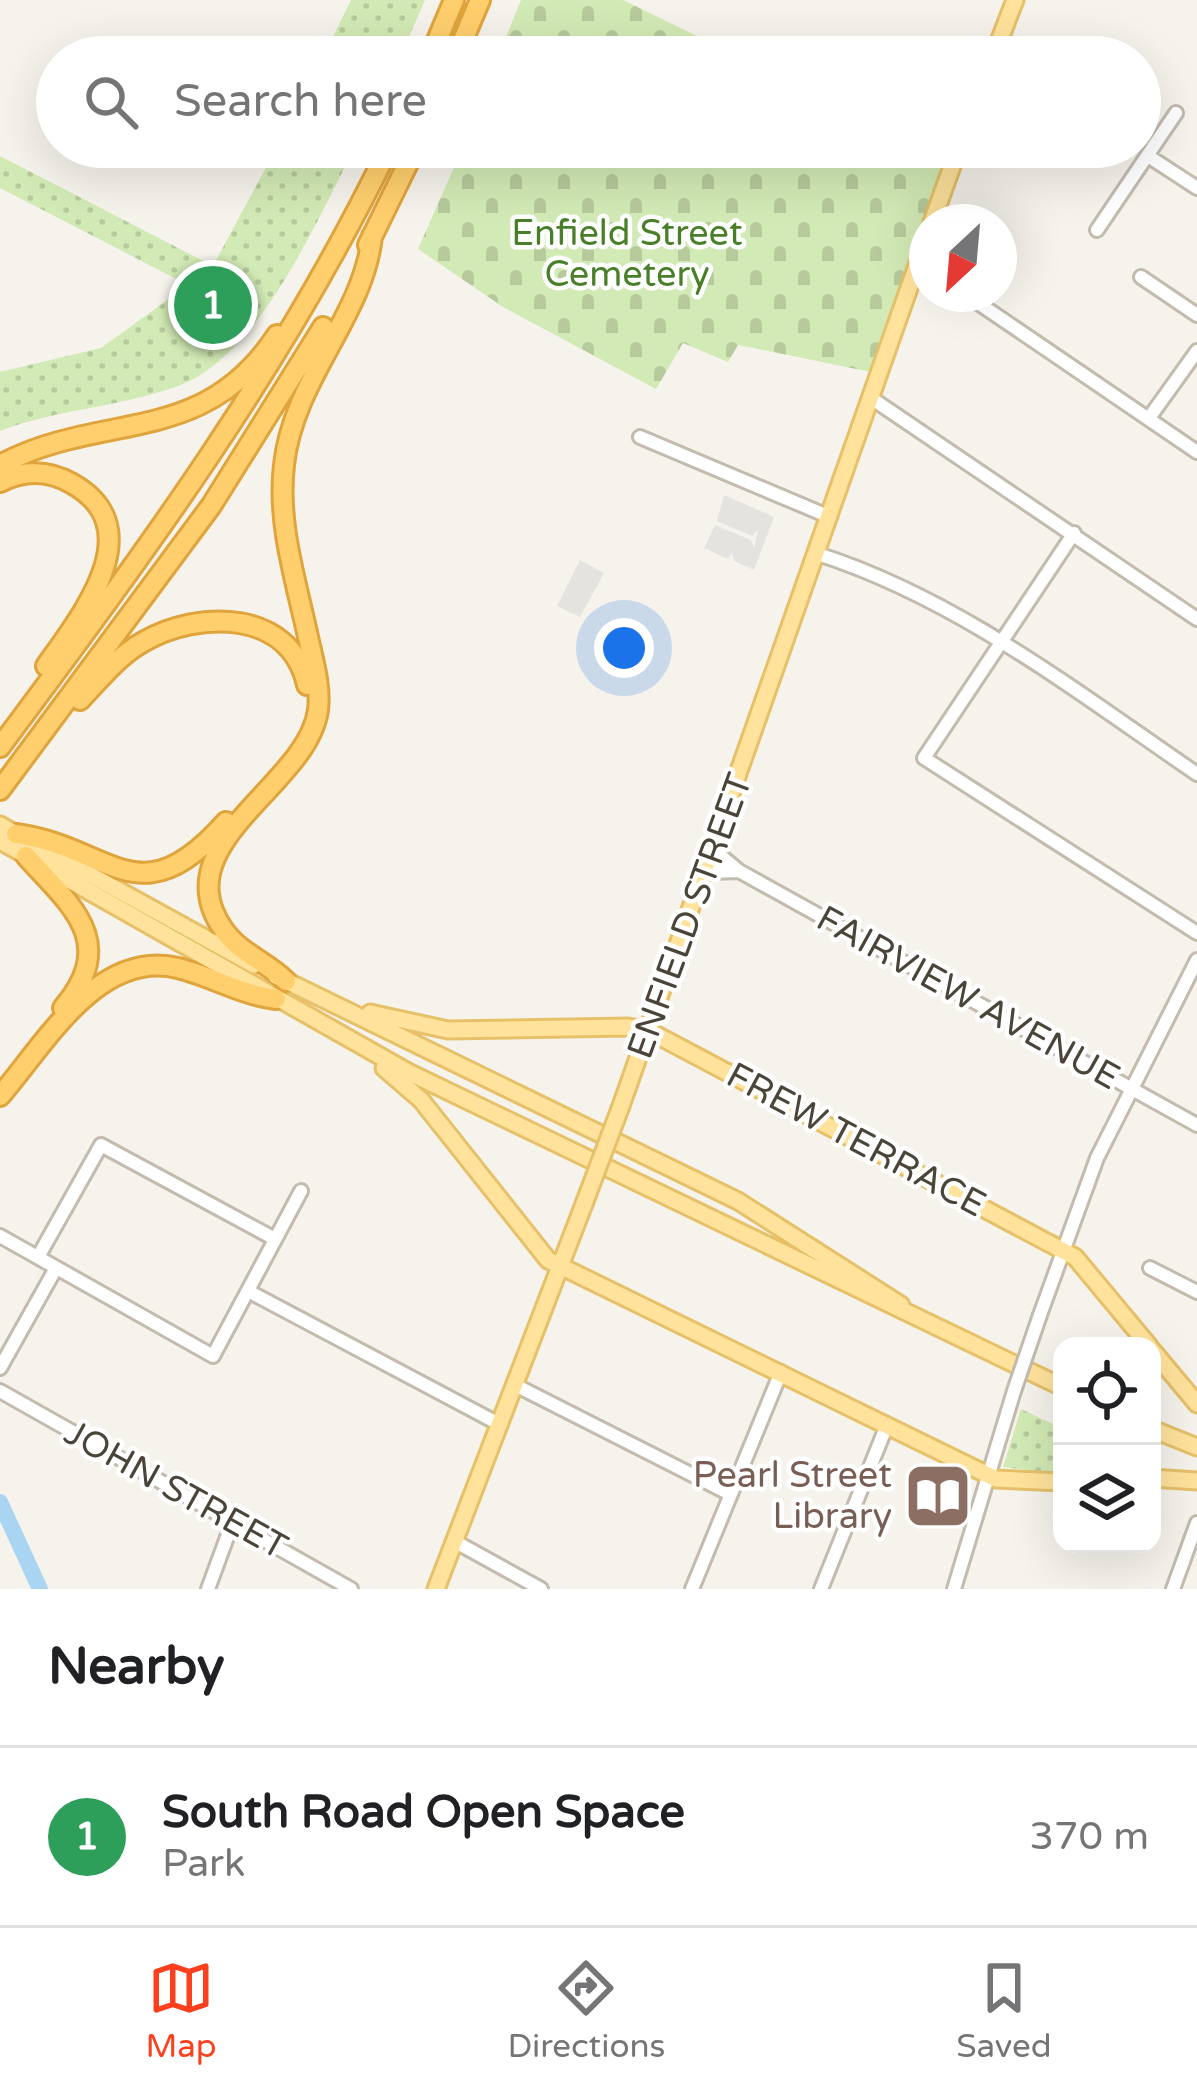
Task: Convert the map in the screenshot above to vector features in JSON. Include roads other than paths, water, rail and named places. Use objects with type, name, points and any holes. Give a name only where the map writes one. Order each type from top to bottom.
[{"type":"highway","points":[[439,36],[454,0]]},
{"type":"highway","points":[[465,36],[480,0]]},
{"type":"highway","points":[[0,743],[184,499],[309,301],[378,168]]},
{"type":"highway","points":[[0,790],[218,496],[302,362],[406,168]]},
{"type":"highway","points":[[286,981],[224,930],[213,906],[211,876],[224,840],[301,751],[317,717],[317,680],[284,521],[284,460],[298,406],[365,272],[372,236]]},
{"type":"highway","points":[[0,465],[34,451],[172,419],[209,403],[247,374],[289,317],[309,301]]},
{"type":"highway","points":[[0,482],[32,473],[72,483],[100,511],[109,547],[97,590],[0,743]]},
{"type":"highway","points":[[6,832],[129,872],[158,872],[181,864],[209,841],[292,745],[305,720],[308,694],[301,665],[276,637],[245,623],[210,621],[180,626],[140,644],[77,703],[56,715]]},
{"type":"highway","points":[[0,1081],[71,999],[87,958],[78,911],[26,856]]},
{"type":"highway","points":[[0,1096],[91,993],[123,970],[172,967],[275,1000]]},
{"type":"main road","points":[[1001,36],[1015,0]]},
{"type":"main road","points":[[938,204],[951,168]]},
{"type":"main road","name":"ENFIELD STREET","points":[[436,1589],[708,872],[871,398],[909,303]]},
{"type":"main road","points":[[6,832],[286,981],[738,1201],[928,1324]]},
{"type":"main road","points":[[6,832],[26,856],[356,1044],[1053,1383]]},
{"type":"main road","points":[[336,1006],[448,1030],[648,1031]]},
{"type":"main road","name":"FREW TERRACE","points":[[648,1031],[1063,1250],[1084,1265],[1141,1337]]},
{"type":"main road","points":[[356,1044],[422,1100],[541,1253],[561,1267],[985,1474],[1006,1482],[1053,1482]]},
{"type":"main road","name":"FREW TERRACE","points":[[1161,1361],[1197,1404]]},
{"type":"main road","points":[[1161,1433],[1197,1447]]},
{"type":"main road","points":[[1161,1479],[1197,1481]]},
{"type":"street","points":[[1161,136],[1176,113]]},
{"type":"street","points":[[1161,164],[1197,188]]},
{"type":"street","points":[[1097,230],[1140,168]]},
{"type":"street","points":[[1141,277],[1197,315]]},
{"type":"street","points":[[992,312],[1197,452]]},
{"type":"street","points":[[1149,418],[1197,351]]},
{"type":"street","points":[[871,398],[1197,619]]},
{"type":"street","points":[[640,437],[830,517]]},
{"type":"street","points":[[1075,533],[1000,638],[924,758],[1197,933]]},
{"type":"street","points":[[818,554],[881,578],[1000,638],[1197,774]]},
{"type":"street","name":"FAIRVIEW AVENUE","points":[[715,851],[739,871],[1197,1125]]},
{"type":"street","points":[[708,872],[739,871]]},
{"type":"street","points":[[954,1589],[985,1474],[1096,1157],[1197,960]]},
{"type":"street","points":[[38,1257],[101,1144],[275,1239]]},
{"type":"street","points":[[0,1236],[212,1356],[301,1191]]},
{"type":"street","points":[[0,1368],[56,1268]]},
{"type":"street","points":[[1150,1268],[1197,1292]]},
{"type":"street","points":[[248,1291],[500,1424]]},
{"type":"street","points":[[692,1589],[781,1372]]},
{"type":"street","points":[[515,1385],[730,1495]]},
{"type":"street","name":"JOHN STREET","points":[[0,1391],[351,1589]]},
{"type":"street","points":[[821,1589],[887,1425]]},
{"type":"street","points":[[208,1589],[232,1522]]},
{"type":"street","points":[[1173,1589],[1197,1523]]},
{"type":"street","points":[[454,1540],[541,1589]]},
{"type":"waterway","points":[[0,1502],[40,1589]]},
{"type":"place","name":"South Road Open Space","points":[[213,305]]},
{"type":"place","name":"Pearl Street Library","points":[[938,1496]]},
{"type":"park label","name":"Enfield Street Cemetery","points":[[627,254]]}]
